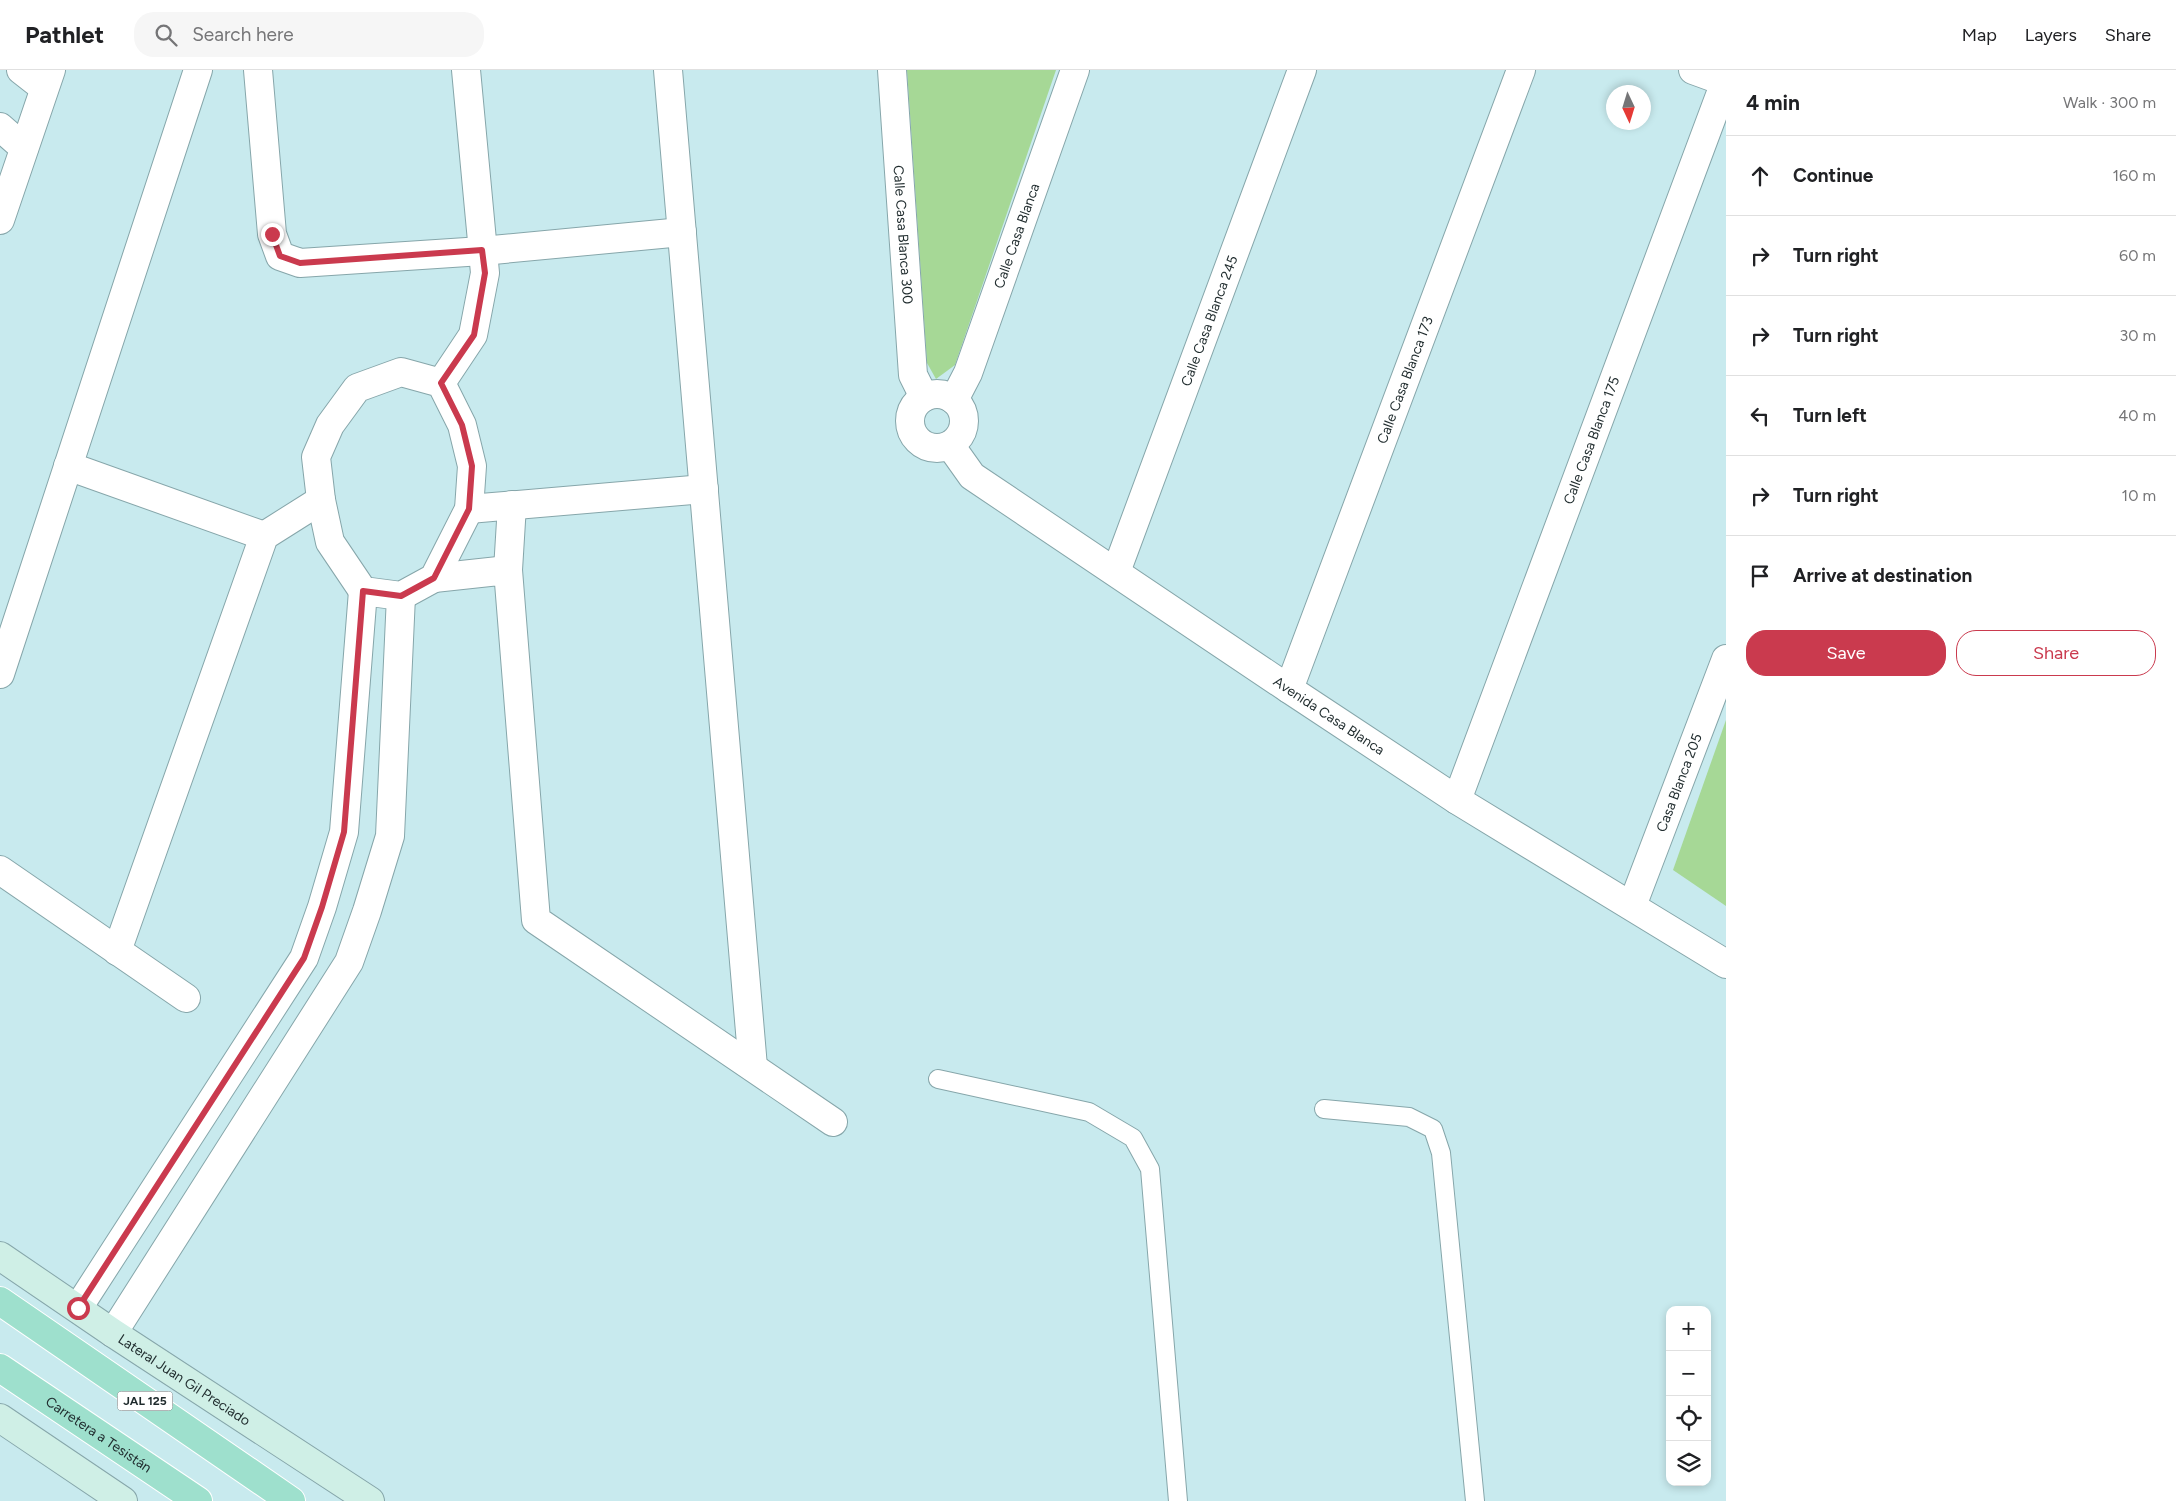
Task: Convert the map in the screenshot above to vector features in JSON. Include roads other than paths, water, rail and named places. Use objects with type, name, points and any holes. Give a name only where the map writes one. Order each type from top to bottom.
[{"type":"main road","name":"Lateral Juan Gil Preciado","points":[[0,1256],[370,1501]]},
{"type":"main road","name":"JAL 125","points":[[0,1301],[291,1501]]},
{"type":"main road","name":"Carretera a Tesistán","points":[[0,1368],[198,1501]]},
{"type":"main road","points":[[0,1418],[123,1501]]},
{"type":"street","points":[[0,220],[48,79],[21,70]]},
{"type":"street","points":[[0,674],[198,70]]},
{"type":"street","points":[[258,70],[272,234],[280,256],[300,263],[482,250],[682,232]]},
{"type":"street","points":[[441,383],[474,335],[485,273],[466,70]]},
{"type":"street","points":[[668,70],[753,1067]]},
{"type":"street","name":"Calle Casa Blanca 300","points":[[892,70],[913,375],[924,397]]},
{"type":"street","name":"Calle Casa Blanca","points":[[954,400],[968,373],[1075,70]]},
{"type":"street","name":"Calle Casa Blanca 245","points":[[1116,572],[1302,70]]},
{"type":"street","name":"Calle Casa Blanca 173","points":[[1289,689],[1521,70]]},
{"type":"street","points":[[1693,70],[1726,82]]},
{"type":"street","name":"Calle Casa Blanca 175","points":[[1458,800],[1726,82]]},
{"type":"street","points":[[0,127],[24,148]]},
{"type":"street","points":[[78,1308],[304,958],[322,907],[344,832],[363,591],[330,542],[320,500],[316,457],[330,425],[357,388],[401,372],[441,383],[462,425],[472,466],[469,509],[434,578]]},
{"type":"street","points":[[934,394],[945,395],[954,400],[961,408],[964,418],[963,428],[958,438],[950,445],[940,448],[929,447],[920,442],[913,434],[910,424],[911,413],[916,404],[924,397],[934,394]]},
{"type":"street","name":"Avenida Casa Blanca","points":[[950,445],[972,476],[1289,689],[1458,800],[1726,964]]},
{"type":"street","points":[[68,466],[264,536]]},
{"type":"street","points":[[469,509],[704,489]]},
{"type":"street","points":[[117,951],[264,536],[320,500]]},
{"type":"street","points":[[512,505],[508,570],[536,920],[833,1122]]},
{"type":"street","points":[[363,591],[401,596],[434,578],[508,570]]},
{"type":"street","points":[[114,1333],[349,962],[390,836],[401,596]]},
{"type":"street","name":"Casa Blanca 205","points":[[1632,906],[1726,659]]},
{"type":"street","points":[[0,870],[186,998]]},
{"type":"lane","points":[[938,1078],[1089,1112],[1133,1138],[1150,1169],[1178,1501]]},
{"type":"lane","points":[[1324,1109],[1409,1117],[1433,1129],[1440,1153],[1476,1501]]}]
